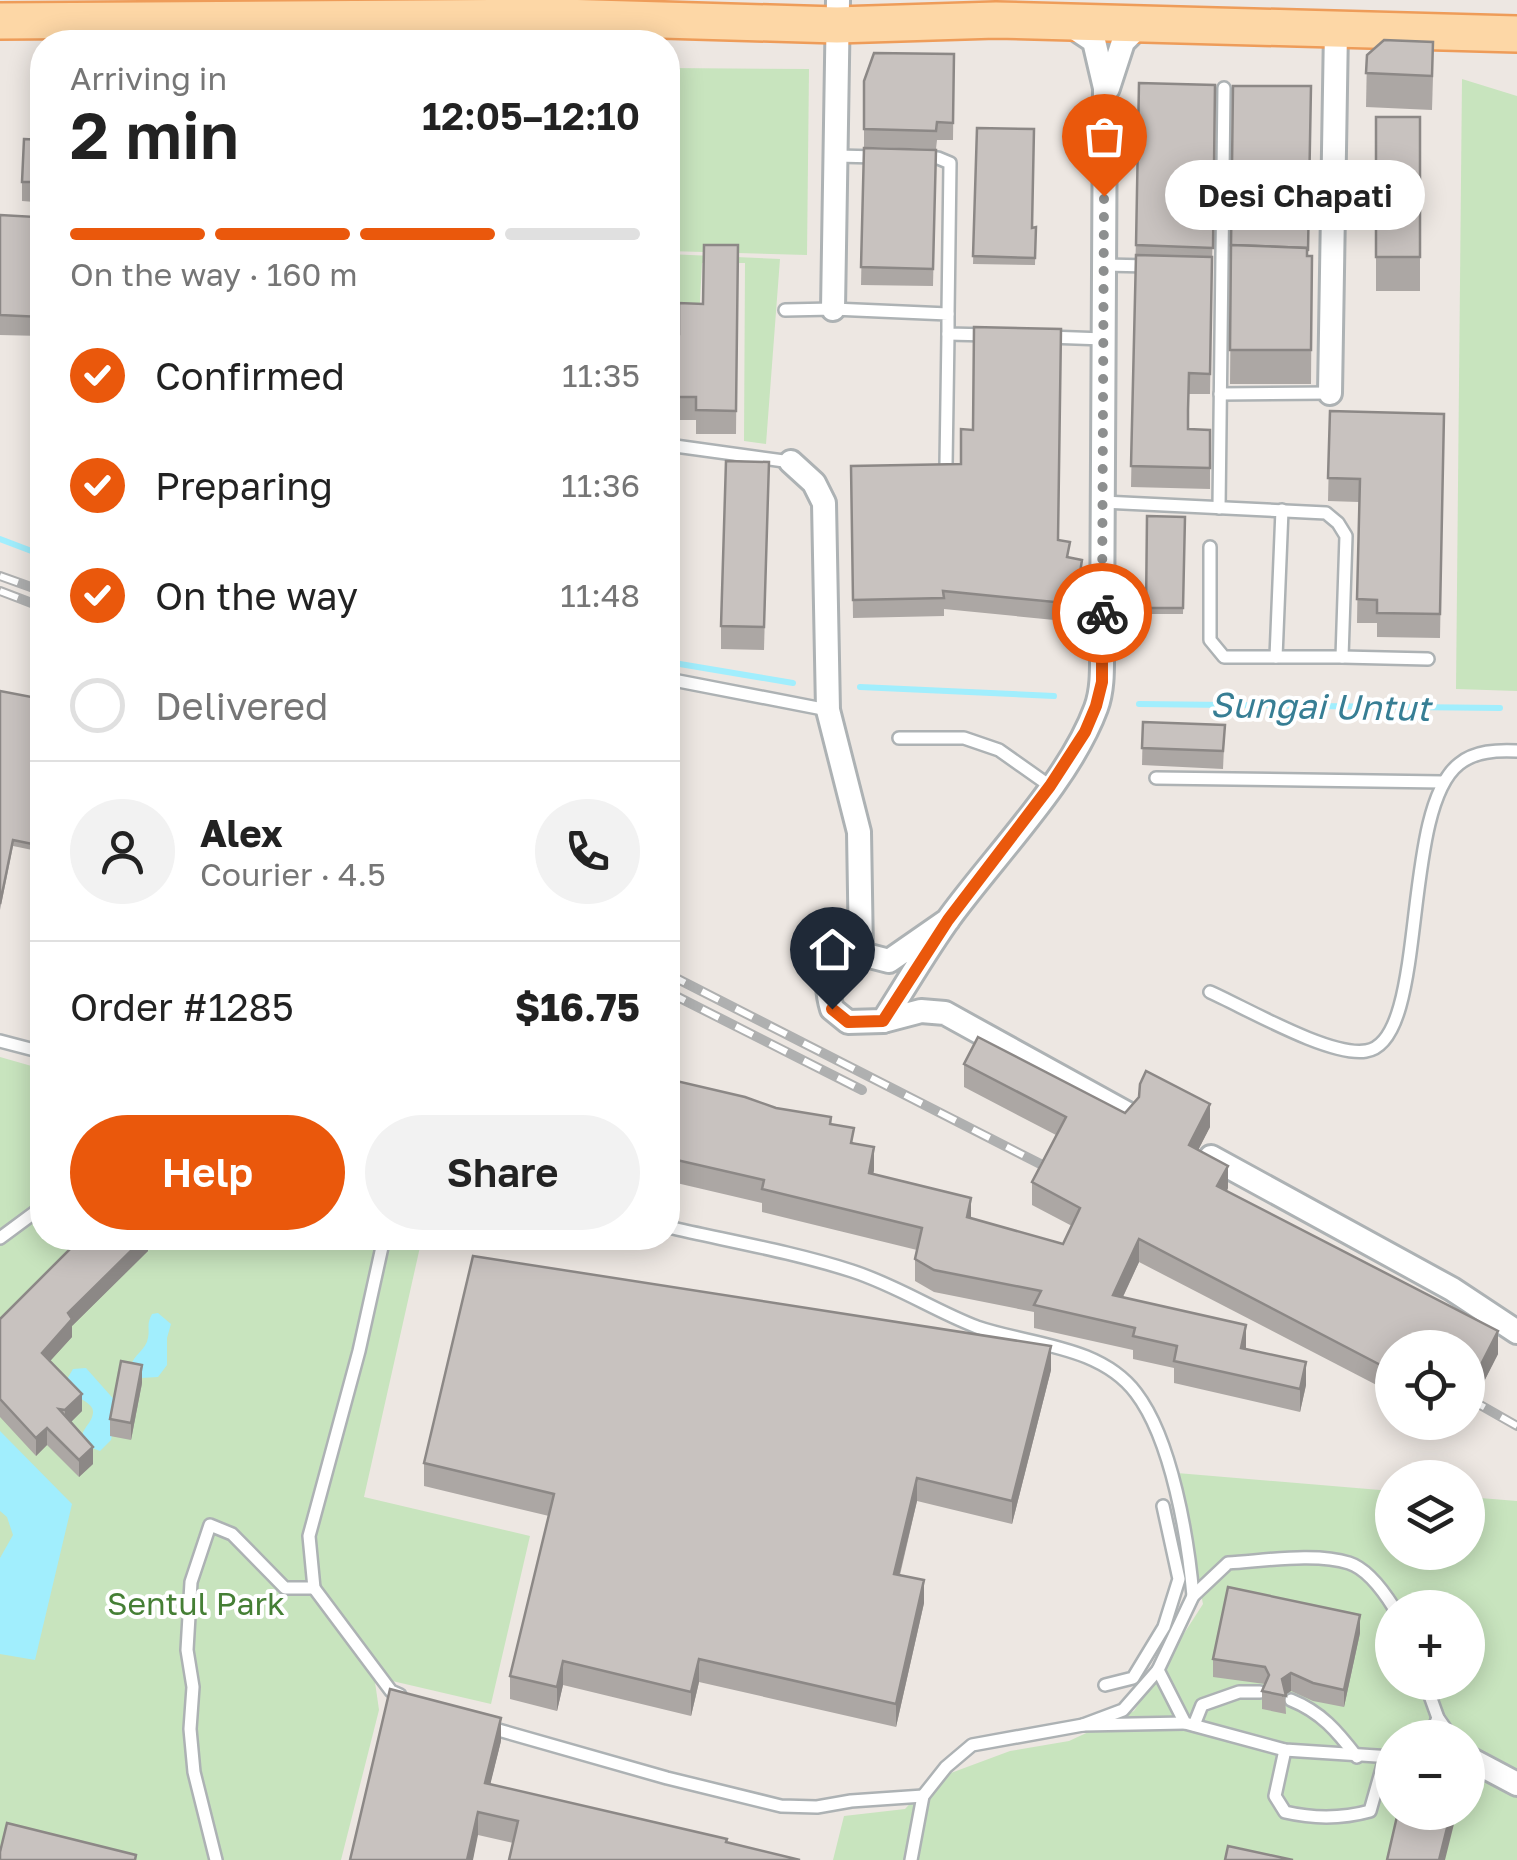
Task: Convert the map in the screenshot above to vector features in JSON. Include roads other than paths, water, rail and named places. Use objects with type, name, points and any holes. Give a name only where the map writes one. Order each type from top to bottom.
[{"type":"main road","points":[[332,0],[365,20]]},
{"type":"main road","points":[[0,21],[111,27],[838,13],[1517,34]]},
{"type":"main road","points":[[1463,33],[1517,58]]},
{"type":"street","points":[[833,308],[838,13]]},
{"type":"street","points":[[883,1021],[948,920],[1050,786],[1085,732],[1102,682],[1104,88],[1094,41],[1065,22]]},
{"type":"street","points":[[1104,111],[1111,76],[1124,42],[1141,24]]},
{"type":"street","points":[[1330,394],[1324,272],[1336,29]]},
{"type":"street","points":[[792,462],[814,483],[824,503],[828,710],[859,832],[856,953]]},
{"type":"street","points":[[948,920],[889,960],[856,953],[841,957],[828,985],[832,1009],[848,1022],[883,1021],[920,1011],[946,1012],[1126,1112]]},
{"type":"street","points":[[1212,1158],[1452,1289],[1517,1332]]},
{"type":"street","points":[[1485,1767],[1517,1784]]},
{"type":"lane","points":[[1205,87],[1240,88]]},
{"type":"lane","points":[[1218,508],[1224,88]]},
{"type":"lane","points":[[837,156],[888,157]]},
{"type":"lane","points":[[904,158],[938,158],[950,163],[946,465]]},
{"type":"lane","points":[[1104,264],[1163,267]]},
{"type":"lane","points":[[1202,268],[1240,269]]},
{"type":"lane","points":[[785,310],[833,308],[948,314]]},
{"type":"lane","points":[[948,334],[1006,336]]},
{"type":"lane","points":[[1026,336],[1104,338]]},
{"type":"lane","points":[[1220,394],[1330,394]]},
{"type":"lane","points":[[680,447],[792,462]]},
{"type":"lane","points":[[1103,502],[1326,514],[1338,522],[1346,536],[1342,657]]},
{"type":"lane","points":[[1276,657],[1282,510]]},
{"type":"lane","points":[[1210,547],[1210,640],[1224,657],[1428,659]]},
{"type":"lane","points":[[680,681],[828,710]]},
{"type":"lane","points":[[899,738],[964,738],[999,750],[1050,786]]},
{"type":"lane","points":[[1210,992],[1342,1052],[1370,1052],[1390,1038],[1401,1010],[1421,866],[1442,782],[1478,752],[1517,751]]},
{"type":"lane","points":[[1156,778],[1442,782]]},
{"type":"lane","points":[[0,1041],[30,1049]]},
{"type":"lane","points":[[0,1238],[30,1216]]},
{"type":"lane","points":[[680,1230],[850,1270],[906,1290],[975,1326],[1063,1349],[1109,1369],[1136,1392],[1155,1430],[1189,1546],[1194,1596]]},
{"type":"lane","points":[[381,1250],[363,1334],[308,1536],[314,1588],[391,1691],[408,1697]]},
{"type":"lane","points":[[1105,1685],[1132,1678],[1169,1611],[1179,1579],[1163,1506]]},
{"type":"lane","points":[[216,1860],[194,1772],[190,1728],[193,1688],[187,1650],[191,1582],[210,1526],[232,1534],[285,1588],[314,1588]]},
{"type":"lane","points":[[1083,1725],[1123,1710],[1158,1670],[1194,1596],[1228,1563],[1307,1559],[1350,1563],[1380,1590]]},
{"type":"lane","points":[[1158,1670],[1189,1724]]},
{"type":"lane","points":[[1189,1724],[1202,1706],[1239,1692],[1260,1692]]},
{"type":"lane","points":[[1291,1700],[1314,1709],[1356,1756]]},
{"type":"lane","points":[[1432,1700],[1438,1718]]},
{"type":"lane","points":[[474,1722],[667,1778],[781,1806],[816,1808],[851,1801],[922,1796]]},
{"type":"lane","points":[[911,1860],[922,1796],[972,1744],[1083,1725],[1189,1724],[1285,1750],[1375,1757]]},
{"type":"lane","points":[[1285,1750],[1275,1796],[1286,1812],[1346,1818],[1370,1811],[1375,1797]]},
{"type":"water","points":[[158,1313],[171,1324],[167,1365],[158,1377],[141,1378],[131,1366],[147,1342],[152,1314]]},
{"type":"water","points":[[86,1368],[118,1404],[111,1440],[100,1451],[84,1445],[83,1439],[93,1409],[63,1386],[73,1369]]},
{"type":"water","points":[[0,1431],[72,1504],[35,1660],[0,1654],[0,1558],[13,1535],[7,1517],[0,1511]]},
{"type":"waterway","name":"Sungai Untut","points":[[0,539],[30,550]]},
{"type":"waterway","name":"Sungai Untut","points":[[680,664],[793,683]]},
{"type":"waterway","name":"Sungai Untut","points":[[860,687],[1054,696]]},
{"type":"waterway","name":"Sungai Untut","points":[[1139,704],[1500,708]]},
{"type":"railway","points":[[0,576],[30,587]]},
{"type":"railway","points":[[0,591],[30,602]]},
{"type":"railway","points":[[680,980],[1064,1176]]},
{"type":"railway","points":[[680,998],[862,1090]]},
{"type":"railway","points":[[1485,1408],[1517,1426]]},
{"type":"place","name":"Desi Chapati","points":[[1104,196]]},
{"type":"park label","name":"Sentul Park","points":[[196,1603]]}]
